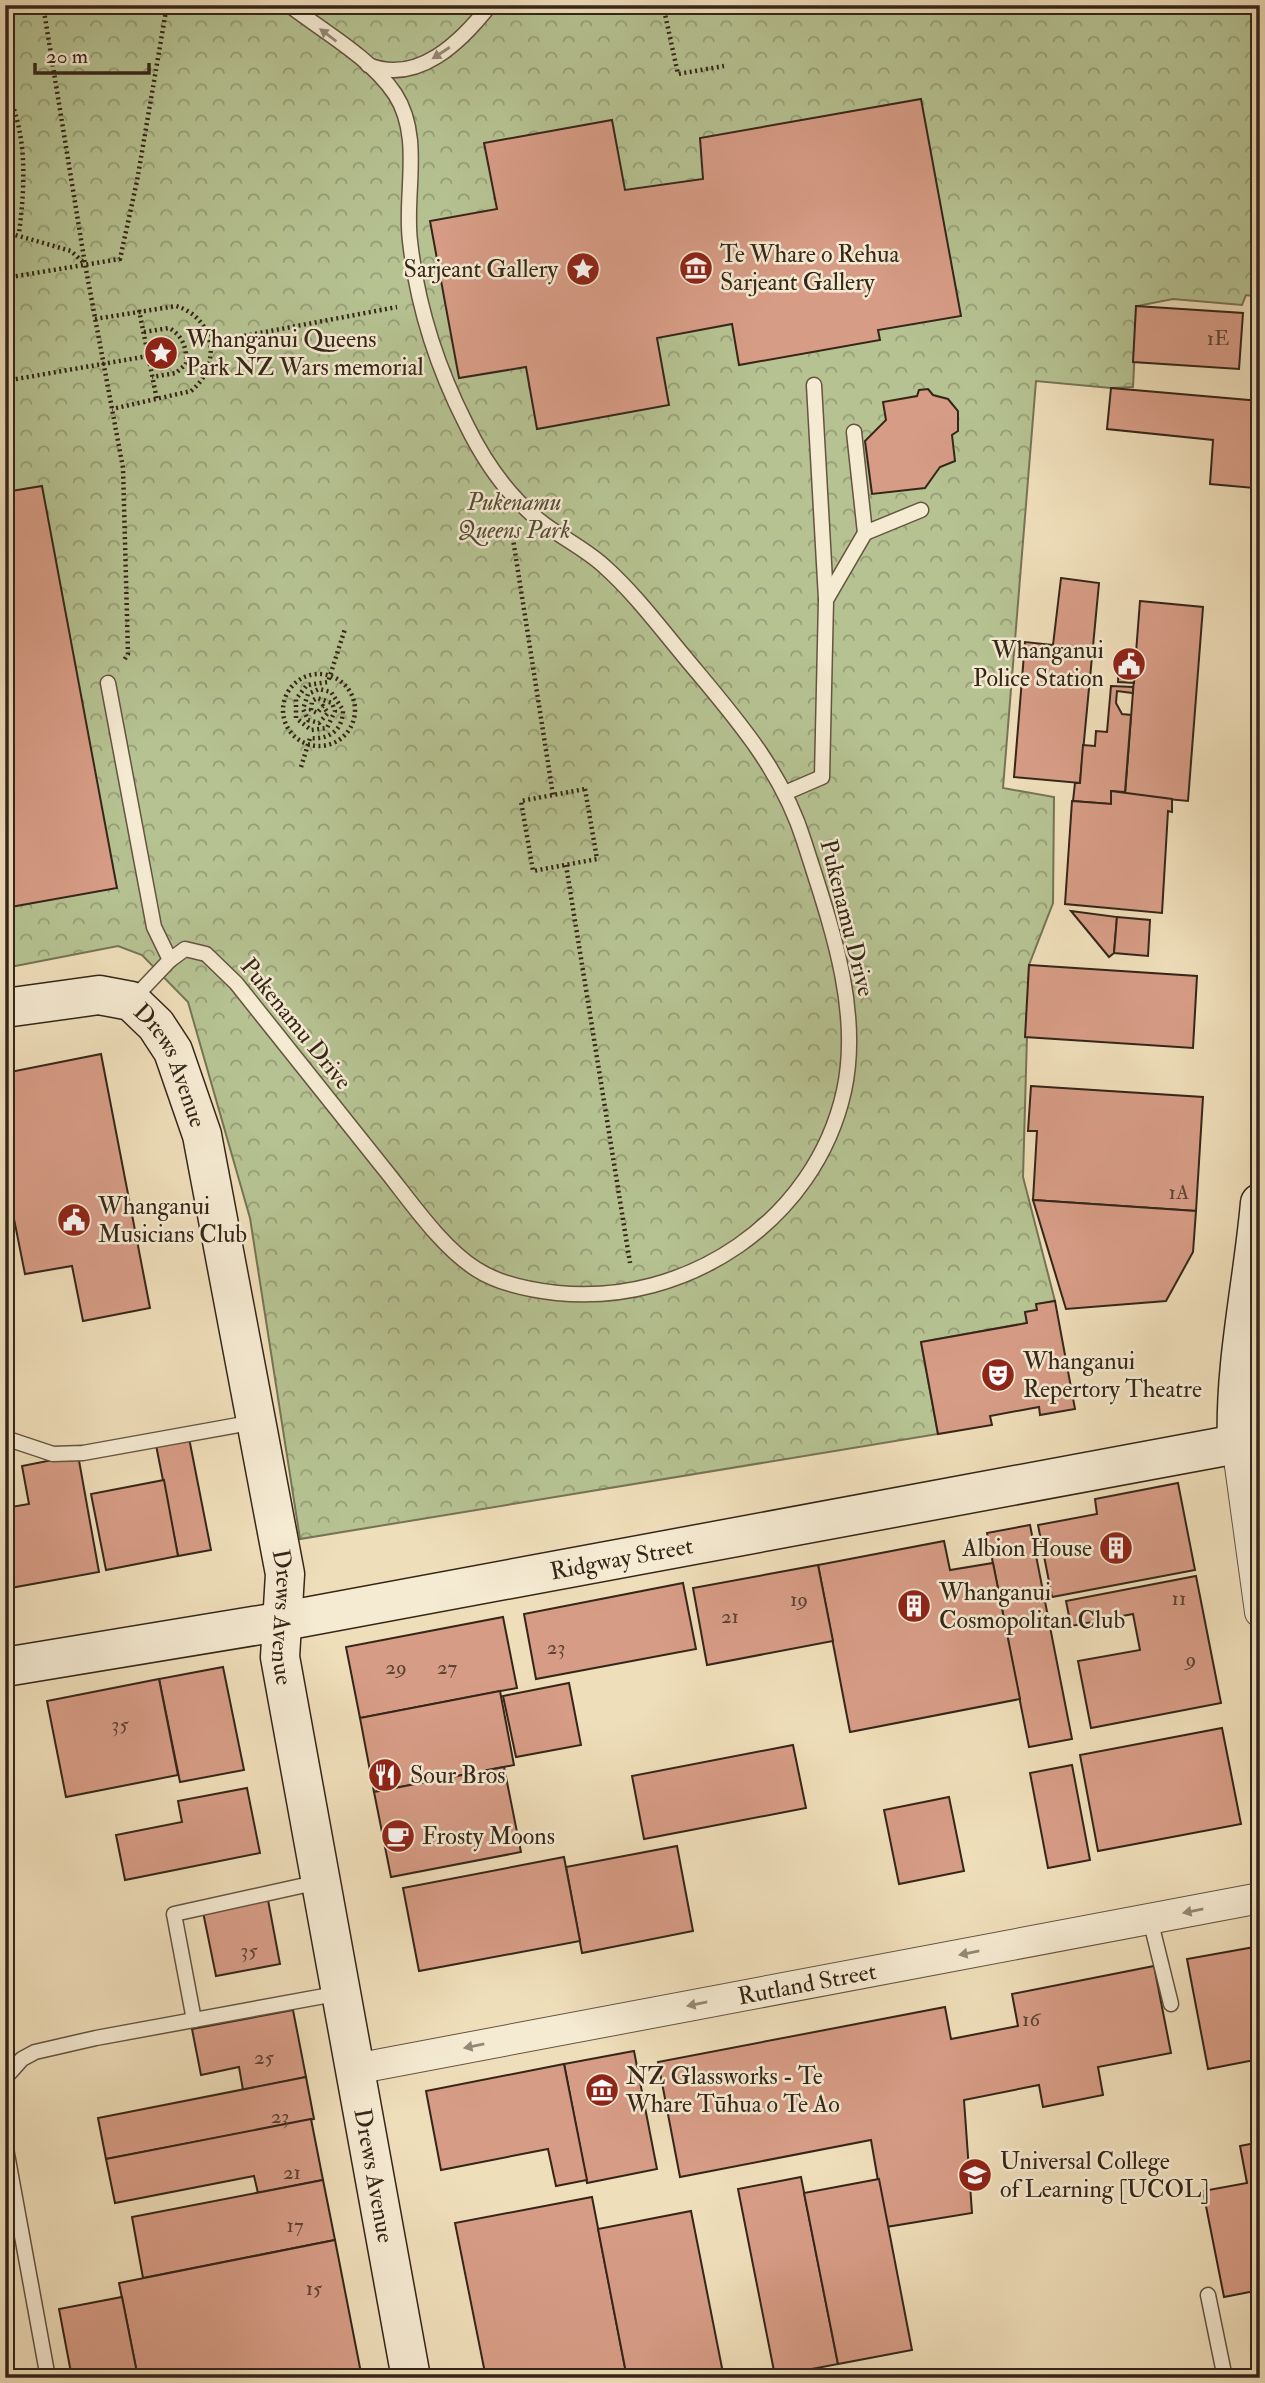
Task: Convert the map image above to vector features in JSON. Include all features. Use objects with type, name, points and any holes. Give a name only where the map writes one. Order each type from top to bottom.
[{"type":"street","name":"Drews Avenue","points":[[5,1008],[99,995],[131,1001],[156,1025],[173,1051],[202,1135],[285,1574],[280,1657],[411,2378]]},
{"type":"street","points":[[1260,1203],[1257,1272],[1238,1385],[1237,1444],[1260,1612]]},
{"type":"street","name":"Ridgway Street","points":[[5,1667],[284,1621],[1237,1444]]},
{"type":"street","name":"Rutland Street","points":[[355,2069],[1260,1898]]},
{"type":"lane","name":"Pukenamu Drive","points":[[170,960],[185,949],[206,954],[236,983],[432,1229],[475,1269],[528,1290],[578,1295],[635,1292],[688,1276],[739,1247],[788,1204],[824,1151],[844,1091],[851,1031],[841,969],[803,835],[777,774],[742,726],[641,604],[597,559],[539,520],[521,504],[477,446],[452,396],[430,337],[410,243],[408,130],[403,110],[394,93],[367,64],[289,5]]},
{"type":"lane","points":[[367,64],[378,69],[404,70],[435,58],[468,32],[490,5]]},
{"type":"lane","points":[[785,793],[822,777],[826,600],[814,385]]},
{"type":"lane","points":[[826,600],[865,533],[854,432]]},
{"type":"lane","points":[[865,533],[921,510]]},
{"type":"lane","points":[[108,682],[154,927],[170,960],[131,1001]]},
{"type":"lane","points":[[5,1438],[54,1454],[83,1452],[256,1422]]},
{"type":"lane","points":[[194,2020],[174,1914],[321,1882]]},
{"type":"lane","points":[[1150,1919],[1171,2004]]},
{"type":"lane","points":[[5,2078],[22,2059],[35,2052],[341,1993]]},
{"type":"lane","points":[[5,2144],[47,2378]]},
{"type":"lane","points":[[1208,2295],[1225,2378]]},
{"type":"path","points":[[43,5],[85,264],[123,468],[128,654]]},
{"type":"path","points":[[158,5],[166,15]]},
{"type":"path","points":[[5,278],[120,259],[137,181],[167,5]]},
{"type":"path","points":[[663,5],[678,74],[724,66]]},
{"type":"path","points":[[6,89],[14,107],[25,160],[19,234]]},
{"type":"path","points":[[5,232],[71,251],[85,264]]},
{"type":"path","points":[[95,319],[176,306],[186,309],[202,323],[212,342],[211,363],[199,385],[191,391],[112,409]]},
{"type":"path","points":[[212,342],[400,307]]},
{"type":"path","points":[[139,310],[157,400]]},
{"type":"path","points":[[144,332],[169,328],[182,338],[185,346],[186,363],[181,370],[152,377]]},
{"type":"path","points":[[5,382],[148,356]]},
{"type":"path","points":[[521,504],[513,539],[553,795]]},
{"type":"path","points":[[301,767],[310,738],[323,738],[337,730],[343,715],[342,705],[336,696],[325,690],[308,694],[303,709],[308,720],[319,723],[326,716],[326,708],[323,706],[317,713],[311,710],[312,701],[317,698],[332,703],[335,711],[327,728],[311,730],[296,718],[296,699],[302,688],[318,682],[328,682],[345,629]]},
{"type":"path","points":[[331,675],[350,691],[355,709],[352,725],[334,743],[308,744],[288,728],[284,703],[291,687],[305,677],[331,675]]},
{"type":"path","points":[[585,789],[597,859],[533,871],[521,801],[553,795],[585,789]]},
{"type":"path","points":[[566,865],[635,1292]]},
{"type":"green space","name":"Pukenamu Queens Park","points":[[5,5],[1260,5],[1260,297],[1246,295],[1242,305],[1173,299],[1137,306],[1133,387],[1111,388],[1036,381],[1003,788],[1054,797],[1053,903],[1029,965],[1023,1177],[1055,1301],[1037,1304],[1037,1310],[1025,1312],[1027,1323],[921,1342],[938,1434],[300,1539],[250,1218],[188,1002],[142,955],[118,946],[5,968]]},
{"type":"building","name":"Te Whare o Rehua Sarjeant Gallery","points":[[921,99],[961,316],[878,330],[880,340],[739,365],[732,324],[657,338],[669,405],[537,429],[526,367],[459,378],[430,221],[497,209],[484,143],[612,120],[625,190],[703,179],[700,138]]},
{"type":"building","points":[[1136,306],[1243,313],[1239,369],[1133,362]]},
{"type":"building","points":[[166,344],[170,358],[162,359],[159,345]]},
{"type":"building","points":[[1111,388],[1260,401],[1254,488],[1210,484],[1213,440],[1107,429]]},
{"type":"building","points":[[928,389],[933,395],[948,399],[958,411],[958,431],[952,435],[955,461],[940,467],[925,488],[872,494],[865,441],[886,420],[883,402],[917,396],[919,390]]},
{"type":"building","points":[[42,486],[117,888],[5,908],[5,492]]},
{"type":"building","points":[[1061,578],[1099,583],[1080,783],[1014,777],[1025,642],[1053,645]]},
{"type":"building","points":[[1140,601],[1203,607],[1188,801],[1125,795]]},
{"type":"building","points":[[1119,663],[1135,665],[1134,683],[1118,682]]},
{"type":"building","points":[[1111,686],[1133,687],[1133,693],[1117,691],[1116,703],[1122,714],[1131,715],[1125,792],[1111,791],[1111,804],[1073,801],[1075,783],[1080,783],[1083,745],[1095,746],[1096,731],[1107,732]]},
{"type":"building","points":[[1111,791],[1172,799],[1172,812],[1168,811],[1162,913],[1065,904],[1072,801],[1111,804]]},
{"type":"building","points":[[1071,911],[1117,917],[1114,953],[1109,957]]},
{"type":"building","points":[[1117,917],[1150,920],[1148,956],[1114,953]]},
{"type":"building","points":[[1029,965],[1197,976],[1193,1048],[1025,1037]]},
{"type":"building","name":"Whanganui Musicians Club","points":[[101,1054],[150,1308],[83,1321],[72,1266],[25,1274],[5,1174],[5,1073]]},
{"type":"building","points":[[1031,1086],[1203,1097],[1196,1211],[1033,1200],[1037,1131],[1028,1131]]},
{"type":"building","points":[[1033,1200],[1196,1211],[1193,1252],[1166,1301],[1066,1309]]},
{"type":"building","name":"Whanganui Repertory Theatre","points":[[1055,1301],[1075,1409],[1040,1415],[1039,1407],[990,1416],[992,1425],[938,1434],[921,1342],[1027,1323],[1025,1312],[1037,1310],[1036,1304]]},
{"type":"building","points":[[188,1433],[211,1550],[178,1556],[155,1440]]},
{"type":"building","points":[[78,1455],[99,1572],[5,1589],[5,1508],[29,1504],[22,1466]]},
{"type":"building","points":[[164,1480],[178,1556],[106,1570],[91,1494]]},
{"type":"building","name":"Albion House","points":[[1178,1483],[1195,1570],[1052,1597],[1038,1525],[1097,1514],[1095,1499]]},
{"type":"building","points":[[1030,1525],[1072,1739],[1029,1747],[987,1533]]},
{"type":"building","name":"Whanganui Cosmopolitan Club","points":[[944,1541],[950,1570],[993,1563],[1020,1699],[850,1732],[818,1565]]},
{"type":"building","points":[[818,1565],[833,1641],[707,1665],[693,1588]]},
{"type":"building","points":[[1196,1576],[1221,1703],[1091,1728],[1078,1661],[1140,1650],[1133,1614],[1071,1626],[1066,1601]]},
{"type":"building","points":[[683,1583],[696,1649],[536,1679],[524,1614]]},
{"type":"building","points":[[503,1617],[517,1688],[360,1718],[346,1647]]},
{"type":"building","points":[[223,1667],[244,1770],[180,1782],[159,1679]]},
{"type":"building","points":[[159,1679],[178,1775],[66,1797],[47,1701]]},
{"type":"building","points":[[569,1683],[581,1745],[516,1757],[503,1696]]},
{"type":"building","points":[[500,1691],[514,1765],[374,1792],[360,1718]]},
{"type":"building","points":[[1222,1728],[1241,1824],[1098,1851],[1080,1755]]},
{"type":"building","points":[[793,1745],[806,1808],[644,1839],[632,1776]]},
{"type":"building","points":[[1072,1765],[1090,1860],[1048,1868],[1030,1773]]},
{"type":"building","points":[[504,1767],[521,1852],[391,1877],[374,1792]]},
{"type":"building","points":[[247,1788],[260,1853],[125,1880],[116,1835],[182,1822],[178,1801]]},
{"type":"building","points":[[949,1797],[964,1871],[899,1884],[884,1810]]},
{"type":"building","points":[[677,1846],[693,1931],[582,1953],[566,1867]]},
{"type":"building","points":[[564,1857],[580,1941],[419,1971],[403,1888]]},
{"type":"building","points":[[268,1900],[280,1964],[216,1976],[203,1912]]},
{"type":"building","points":[[1260,1946],[1260,2059],[1208,2069],[1187,1959]]},
{"type":"building","points":[[1154,1966],[1171,2053],[1098,2067],[1103,2095],[1043,2107],[1039,2085],[964,2100],[972,2213],[886,2227],[871,2140],[680,2177],[658,2062],[945,2007],[951,2039],[1018,2026],[1012,1994]]},
{"type":"building","points":[[293,2010],[306,2077],[243,2090],[239,2067],[201,2075],[192,2029]]},
{"type":"building","points":[[634,2051],[657,2169],[587,2183],[564,2064]]},
{"type":"building","points":[[564,2064],[587,2180],[556,2186],[548,2149],[441,2170],[426,2091]]},
{"type":"building","points":[[306,2077],[314,2119],[106,2159],[98,2118]]},
{"type":"building","points":[[311,2119],[323,2180],[258,2193],[254,2176],[115,2203],[106,2159]]},
{"type":"building","points":[[1260,2142],[1260,2290],[1224,2297],[1203,2191],[1247,2183],[1240,2146]]},
{"type":"building","points":[[801,2177],[838,2364],[775,2376],[738,2189]]},
{"type":"building","points":[[879,2179],[912,2350],[838,2364],[804,2193]]},
{"type":"building","points":[[323,2180],[335,2240],[143,2278],[132,2217]]},
{"type":"building","points":[[592,2197],[627,2378],[486,2378],[455,2223]]},
{"type":"building","points":[[691,2211],[724,2378],[627,2378],[598,2229]]},
{"type":"building","points":[[335,2240],[362,2378],[138,2378],[119,2283]]},
{"type":"building","points":[[122,2297],[138,2378],[72,2378],[59,2309]]},
{"type":"place","name":"Te Whare o Rehua Sarjeant Gallery","points":[[696,268]]},
{"type":"place","name":"Sarjeant Gallery","points":[[583,269]]},
{"type":"place","name":"Whanganui Queens Park NZ Wars memorial","points":[[161,353]]},
{"type":"place","name":"Whanganui Police Station","points":[[1129,664]]},
{"type":"place","name":"Whanganui Musicians Club","points":[[74,1220]]},
{"type":"place","name":"Whanganui Repertory Theatre","points":[[998,1375]]},
{"type":"place","name":"Albion House","points":[[1116,1548]]},
{"type":"place","name":"Whanganui Cosmopolitan Club","points":[[914,1606]]},
{"type":"place","name":"Sour Bros","points":[[385,1775]]},
{"type":"place","name":"Frosty Moons","points":[[398,1836]]},
{"type":"place","name":"NZ Glassworks - Te Whare Tūhua o Te Ao","points":[[602,2090]]},
{"type":"place","name":"Universal College of Learning [UCOL]","points":[[975,2175]]}]
